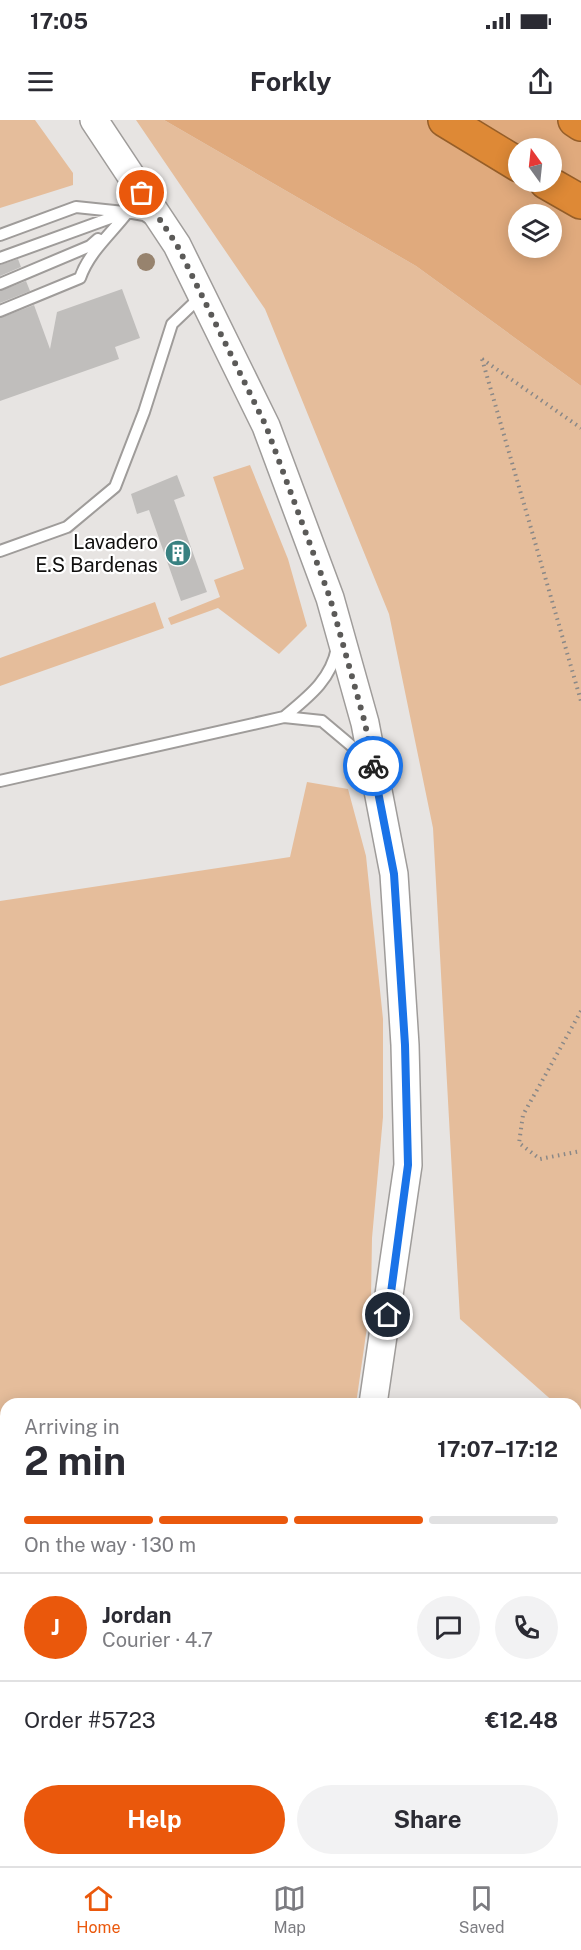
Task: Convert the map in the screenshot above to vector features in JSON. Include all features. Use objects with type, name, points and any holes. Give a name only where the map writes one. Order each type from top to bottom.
[{"type":"highway","points":[[445,120],[508,158]]},
{"type":"highway","points":[[575,120],[581,124]]},
{"type":"highway","points":[[562,191],[581,202]]},
{"type":"street","points":[[94,120],[169,233],[196,284],[200,313],[266,426],[330,598],[365,723],[394,874],[405,1045],[408,1165],[375,1398]]},
{"type":"lane","points":[[0,235],[76,207],[144,215],[169,233]]},
{"type":"lane","points":[[0,258],[127,212]]},
{"type":"lane","points":[[0,284],[90,246],[127,212]]},
{"type":"lane","points":[[0,311],[80,278],[91,253],[107,238],[127,212]]},
{"type":"lane","points":[[0,551],[67,527],[115,487],[144,412],[172,324],[200,313]]},
{"type":"lane","points":[[284,717],[311,695],[327,676],[340,634]]},
{"type":"lane","points":[[0,781],[284,717],[322,721],[364,756],[374,771]]},
{"type":"path","points":[[581,428],[482,359],[581,701]]},
{"type":"path","points":[[581,1011],[523,1115],[519,1143],[540,1159],[581,1151]]},
{"type":"shaded area","points":[[0,120],[35,120],[73,173],[73,185],[0,208]]},
{"type":"shaded area","points":[[136,120],[164,120],[416,266],[581,386],[581,1398],[549,1398],[460,1319],[433,828],[389,614],[265,309]]},
{"type":"shaded area","points":[[164,120],[581,120],[581,386],[416,266]]},
{"type":"shaded area","points":[[250,465],[288,559],[307,626],[279,654],[218,608],[171,625],[168,618],[220,597],[214,580],[244,569],[213,477]]},
{"type":"shaded area","points":[[155,602],[164,628],[0,686],[0,658]]},
{"type":"shaded area","points":[[307,782],[348,789],[366,856],[383,1019],[383,1117],[372,1238],[371,1299],[357,1398],[0,1398],[0,901],[290,857]]},
{"type":"building","points":[[18,259],[21,267],[0,276],[0,265]]},
{"type":"building","points":[[26,281],[30,291],[0,303],[0,291]]},
{"type":"building","points":[[122,289],[140,338],[115,347],[119,359],[0,401],[0,318],[34,305],[50,349],[57,312]]},
{"type":"building","name":"Lavadero E.S Bardenas","points":[[177,475],[185,496],[174,500],[207,592],[181,601],[149,510],[137,514],[131,494]]},
{"type":"way so far","points":[[142,193],[177,245],[266,426],[330,598],[365,723],[373,766]]},
{"type":"place","name":"Lavadero E.S Bardenas","points":[[178,553]]},
{"type":"route","points":[[373,766],[394,874],[405,1045],[408,1165],[388,1315]]}]
